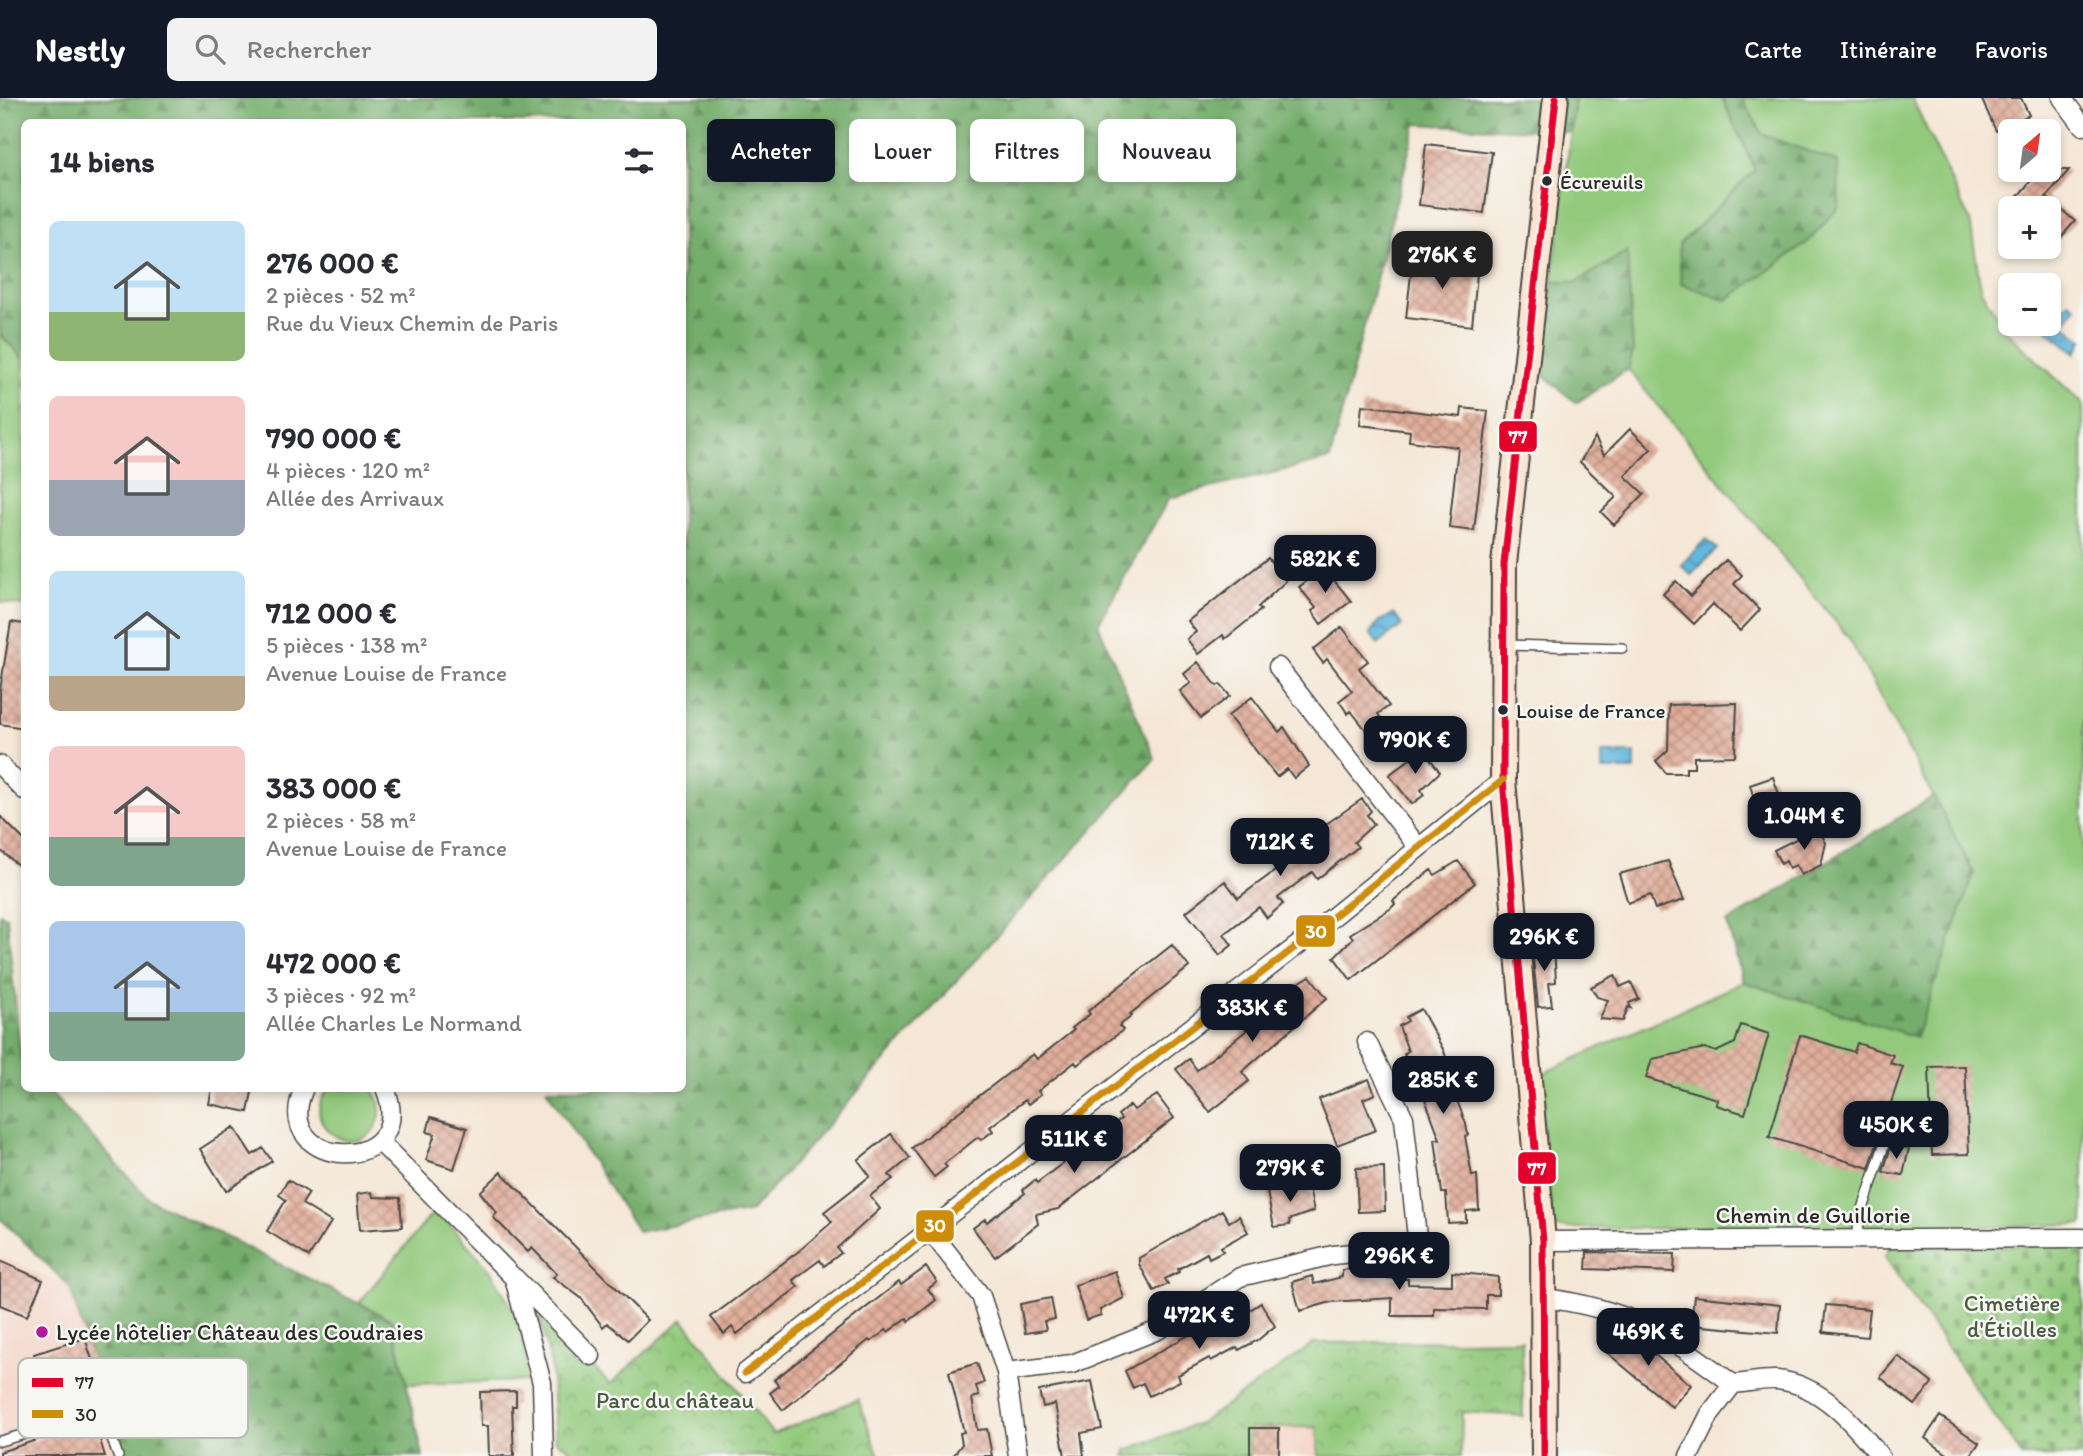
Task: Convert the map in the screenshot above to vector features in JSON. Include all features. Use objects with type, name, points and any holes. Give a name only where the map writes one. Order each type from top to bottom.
[{"type":"street","points":[[1544,1456],[1543,1241],[1503,780],[1504,564],[1556,98]]},
{"type":"street","points":[[2062,98],[2083,126]]},
{"type":"street","points":[[1278,667],[1418,847]]},
{"type":"street","points":[[0,765],[21,787]]},
{"type":"street","points":[[745,1373],[1298,945],[1503,780]]},
{"type":"street","points":[[1006,1372],[1072,1364],[1158,1330],[1240,1277],[1333,1255],[1418,1247],[1405,1118],[1367,1042]]},
{"type":"street","points":[[303,1092],[298,1109],[302,1127],[312,1143],[327,1153],[346,1156],[364,1152],[379,1141],[391,1116],[386,1092]]},
{"type":"street","points":[[379,1141],[591,1356]]},
{"type":"street","points":[[929,1229],[981,1296],[1006,1372],[1018,1456]]},
{"type":"street","name":"Chemin de Guillorie","points":[[1543,1241],[2083,1238]]},
{"type":"street","points":[[514,1278],[542,1383],[544,1456]]},
{"type":"street","points":[[1544,1298],[1590,1304],[1638,1320],[1675,1341],[1733,1384],[1777,1380],[1818,1392],[1862,1434],[1880,1456]]},
{"type":"street","points":[[1689,1456],[1710,1414],[1733,1384]]},
{"type":"lane","points":[[1504,645],[1622,648]]},
{"type":"lane","points":[[1856,1239],[1861,1215],[1893,1118]]},
{"type":"lane","points":[[0,1441],[18,1436]]},
{"type":"lane","points":[[112,1438],[118,1456]]},
{"type":"shaded area","points":[[0,1256],[70,1287],[92,1358],[18,1358],[18,1438],[195,1438],[226,1456],[0,1456]]},
{"type":"shaded area","points":[[1317,1427],[1319,1456],[1250,1456],[1250,1428]]},
{"type":"green space","points":[[0,98],[1575,98],[1571,132],[1416,124],[1330,459],[1169,498],[1098,624],[1155,759],[751,1211],[638,1232],[548,1092],[686,1092],[686,119],[21,119],[21,356],[0,334]]},
{"type":"green space","points":[[1575,98],[1912,98],[1970,221],[1981,290],[1998,318],[1998,336],[2011,336],[2083,404],[2083,1224],[1923,1229],[1553,1228],[1537,1076],[1743,982],[1727,923],[1878,847],[1974,873],[1849,638],[1628,369],[1545,341]]},
{"type":"green space","points":[[1722,98],[1742,98],[1763,135],[1838,162],[1839,207],[1808,242],[1727,300],[1681,284],[1679,245],[1755,170]]},
{"type":"green space","points":[[1627,251],[1633,353],[1628,369],[1576,403],[1541,373],[1552,282],[1577,282]]},
{"type":"green space","points":[[0,334],[21,356],[21,606],[0,602]]},
{"type":"green space","points":[[1934,796],[1974,873],[1916,1037],[1744,982],[1727,923]]},
{"type":"green space","points":[[0,913],[7,918],[21,1060],[21,1092],[50,1092],[149,1199],[392,1320],[423,1456],[121,1456],[116,1438],[248,1438],[248,1358],[91,1358],[70,1287],[0,1218]]},
{"type":"green space","points":[[327,1092],[374,1092],[380,1106],[379,1119],[371,1133],[360,1139],[347,1140],[335,1136],[325,1128],[320,1116],[320,1103]]},
{"type":"green space","points":[[436,1209],[490,1270],[518,1318],[529,1381],[407,1384],[392,1320],[359,1303]]},
{"type":"green space","name":"Cimetière d'Étiolles","points":[[1889,1246],[2083,1246],[2083,1456],[2022,1456],[1885,1257]]},
{"type":"green space","name":"Parc du château","points":[[539,1311],[610,1384],[683,1319],[773,1434],[858,1399],[879,1456],[572,1456],[568,1448],[556,1441],[551,1365]]},
{"type":"green space","points":[[1522,1340],[1523,1416],[1462,1412],[1461,1456],[1319,1456],[1317,1427],[1250,1428],[1250,1456],[1125,1456],[1126,1450],[1200,1423],[1315,1343]]},
{"type":"water","points":[[2069,302],[2076,307],[2063,324],[2083,340],[2076,353],[2055,336],[2061,336],[2061,312]]},
{"type":"water","points":[[1706,539],[1717,549],[1691,575],[1681,565]]},
{"type":"water","points":[[1394,614],[1402,625],[1378,644],[1370,633],[1380,621]]},
{"type":"water","points":[[1602,753],[1635,753],[1635,770],[1602,770]]},
{"type":"building","points":[[1981,98],[2021,98],[2029,115],[2021,119],[1998,119],[1996,131]]},
{"type":"building","points":[[1426,144],[1492,152],[1484,213],[1419,205]]},
{"type":"building","points":[[2030,182],[2059,182],[2047,196],[2018,196]]},
{"type":"building","points":[[2061,209],[2075,221],[2061,237]]},
{"type":"building","points":[[1413,257],[1478,264],[1472,326],[1406,318]]},
{"type":"building","points":[[1362,405],[1461,417],[1462,408],[1488,411],[1474,531],[1449,528],[1458,447],[1409,441],[1410,431],[1360,425]]},
{"type":"building","points":[[1630,429],[1651,449],[1625,476],[1644,494],[1614,525],[1601,512],[1616,497],[1580,462],[1595,437],[1604,455]]},
{"type":"building","points":[[1268,558],[1286,581],[1258,607],[1261,610],[1225,639],[1223,635],[1198,654],[1187,639],[1196,632],[1188,621]]},
{"type":"building","points":[[1726,560],[1742,575],[1734,584],[1760,610],[1740,631],[1713,604],[1694,624],[1663,594],[1676,581],[1691,596]]},
{"type":"building","points":[[1324,568],[1351,601],[1321,624],[1312,611],[1316,608],[1299,587]]},
{"type":"building","points":[[11,622],[21,624],[21,728],[0,724],[0,690]]},
{"type":"building","points":[[1342,627],[1368,661],[1359,668],[1389,706],[1378,714],[1385,724],[1370,735],[1351,711],[1348,714],[1339,701],[1352,691],[1327,659],[1323,663],[1313,650]]},
{"type":"building","points":[[1198,662],[1217,686],[1220,684],[1230,696],[1201,718],[1180,691],[1191,683],[1184,674]]},
{"type":"building","points":[[1252,697],[1279,732],[1284,727],[1309,766],[1294,778],[1287,769],[1277,777],[1228,716]]},
{"type":"building","points":[[1737,703],[1735,756],[1694,757],[1694,768],[1686,768],[1686,773],[1666,773],[1656,761],[1668,750],[1669,705]]},
{"type":"building","points":[[1423,749],[1440,772],[1421,790],[1424,795],[1412,804],[1389,775]]},
{"type":"building","points":[[1773,777],[1785,812],[1769,818],[1765,806],[1757,809],[1750,785]]},
{"type":"building","points":[[1362,799],[1371,811],[1367,815],[1374,824],[1354,842],[1358,847],[1317,879],[1312,872],[1278,898],[1283,904],[1267,918],[1259,907],[1224,934],[1232,945],[1220,955],[1186,912],[1225,881],[1238,898],[1327,833],[1322,827]]},
{"type":"building","points":[[0,816],[21,837],[21,868],[0,850]]},
{"type":"building","points":[[1818,828],[1826,843],[1821,865],[1801,875],[1796,865],[1789,868],[1786,861],[1781,864],[1774,850]]},
{"type":"building","points":[[1458,861],[1475,883],[1351,980],[1334,957],[1353,938],[1350,934],[1390,909],[1395,904],[1393,901],[1431,870],[1435,875]]},
{"type":"building","points":[[1668,861],[1684,900],[1655,909],[1650,895],[1628,903],[1619,874]]},
{"type":"building","points":[[1172,945],[1189,967],[1130,1014],[1132,1016],[1119,1026],[1123,1030],[1077,1065],[1075,1062],[1038,1091],[1041,1094],[1028,1104],[1025,1100],[990,1127],[993,1131],[981,1140],[978,1137],[944,1164],[947,1167],[934,1177],[912,1148],[1033,1054],[1037,1059],[1074,1030],[1072,1028],[1090,1014],[1088,1011]]},
{"type":"building","points":[[1554,945],[1556,982],[1549,983],[1552,1006],[1538,1007],[1532,948]]},
{"type":"building","points":[[1615,975],[1620,987],[1631,982],[1639,999],[1629,1003],[1631,1008],[1628,1007],[1623,1021],[1600,1019],[1608,1000],[1597,997],[1591,987]]},
{"type":"building","points":[[1310,976],[1327,998],[1242,1072],[1249,1081],[1210,1112],[1176,1069],[1189,1059],[1197,1070],[1247,1030],[1245,1028],[1257,1019],[1254,1014],[1274,999],[1271,995],[1284,986],[1287,990]]},
{"type":"building","points":[[1421,1009],[1444,1051],[1453,1081],[1450,1082],[1466,1124],[1468,1135],[1465,1136],[1472,1176],[1477,1175],[1479,1210],[1466,1211],[1466,1222],[1448,1223],[1446,1193],[1442,1193],[1435,1139],[1440,1139],[1413,1067],[1411,1068],[1404,1054],[1408,1051],[1399,1026],[1408,1021],[1406,1017]]},
{"type":"building","points":[[1741,1025],[1769,1034],[1745,1114],[1716,1105],[1717,1099],[1646,1078],[1652,1059],[1705,1048],[1716,1052],[1735,1043]]},
{"type":"building","points":[[1800,1035],[1854,1052],[1857,1043],[1893,1055],[1890,1063],[1903,1067],[1869,1168],[1769,1137]]},
{"type":"building","points":[[1965,1066],[1969,1154],[1932,1155],[1929,1067]]},
{"type":"building","points":[[1369,1079],[1375,1094],[1363,1099],[1376,1130],[1337,1145],[1319,1099]]},
{"type":"building","points":[[211,1092],[252,1092],[248,1112],[209,1104]]},
{"type":"building","points":[[1157,1095],[1174,1118],[1058,1209],[1036,1214],[1038,1224],[995,1257],[973,1228],[985,1219],[987,1222],[1025,1193],[1023,1190],[1035,1180],[1037,1183],[1075,1154],[1073,1150],[1085,1141],[1088,1145],[1121,1119],[1118,1115],[1130,1105],[1134,1110]]},
{"type":"building","points":[[431,1117],[467,1128],[454,1169],[426,1160],[435,1134],[427,1132]]},
{"type":"building","points":[[234,1127],[252,1155],[263,1148],[272,1161],[226,1191],[200,1149]]},
{"type":"building","points":[[891,1134],[910,1158],[889,1175],[893,1179],[870,1196],[880,1209],[837,1248],[841,1253],[824,1266],[820,1260],[793,1280],[798,1287],[737,1334],[732,1327],[724,1334],[711,1317],[799,1251],[832,1222],[824,1212],[870,1176],[858,1160]]},
{"type":"building","points":[[1891,1146],[1909,1148],[1903,1175],[1883,1172]]},
{"type":"building","points":[[1384,1167],[1385,1211],[1358,1212],[1356,1168]]},
{"type":"building","points":[[501,1172],[648,1320],[628,1340],[607,1323],[603,1327],[581,1298],[553,1277],[557,1274],[532,1248],[528,1252],[493,1217],[497,1213],[480,1192]]},
{"type":"building","points":[[288,1180],[309,1193],[302,1204],[331,1222],[309,1257],[267,1231],[286,1200],[279,1195]]},
{"type":"building","points":[[1308,1183],[1314,1211],[1289,1220],[1290,1225],[1274,1227],[1267,1192]]},
{"type":"building","points":[[372,1192],[373,1197],[400,1198],[402,1227],[360,1230],[357,1194]]},
{"type":"building","points":[[1222,1210],[1229,1222],[1239,1216],[1248,1232],[1221,1247],[1223,1251],[1209,1258],[1207,1253],[1178,1269],[1179,1272],[1165,1279],[1168,1284],[1154,1291],[1139,1264],[1139,1258]]},
{"type":"building","points":[[1587,1252],[1675,1254],[1674,1272],[1586,1269]]},
{"type":"building","points":[[0,1261],[43,1280],[27,1316],[0,1305]]},
{"type":"building","points":[[926,1267],[937,1282],[928,1289],[936,1300],[909,1321],[907,1318],[871,1342],[869,1340],[783,1410],[770,1393],[779,1386],[774,1380],[899,1282],[901,1285]]},
{"type":"building","points":[[1363,1268],[1364,1277],[1408,1279],[1408,1284],[1452,1285],[1452,1272],[1498,1277],[1498,1295],[1486,1295],[1486,1309],[1434,1308],[1434,1316],[1392,1316],[1392,1298],[1331,1302],[1300,1311],[1292,1282],[1312,1276],[1314,1284],[1342,1277],[1342,1270]]},
{"type":"building","points":[[1115,1271],[1124,1298],[1100,1310],[1101,1315],[1086,1320],[1075,1285]]},
{"type":"building","points":[[1694,1296],[1780,1305],[1778,1333],[1691,1325]]},
{"type":"building","points":[[1051,1298],[1055,1319],[1044,1321],[1046,1330],[1025,1333],[1020,1304]]},
{"type":"building","points":[[1261,1303],[1275,1326],[1258,1340],[1239,1350],[1237,1347],[1211,1361],[1209,1358],[1178,1375],[1180,1381],[1149,1396],[1143,1383],[1133,1388],[1125,1371],[1196,1331],[1200,1339],[1211,1335]]},
{"type":"building","points":[[1826,1305],[1870,1309],[1867,1337],[1823,1332]]},
{"type":"building","points":[[1624,1329],[1691,1385],[1672,1407],[1605,1351]]},
{"type":"building","points":[[85,1338],[91,1358],[35,1358],[34,1354]]},
{"type":"building","points":[[1898,1356],[1932,1383],[1915,1405],[1880,1377]]},
{"type":"building","points":[[977,1363],[984,1383],[976,1386],[979,1396],[972,1398],[977,1430],[987,1429],[992,1456],[953,1456],[962,1444],[960,1433],[964,1432],[949,1372]]},
{"type":"building","points":[[1092,1381],[1102,1429],[1081,1433],[1084,1456],[1065,1456],[1055,1404],[1043,1407],[1039,1391]]},
{"type":"building","points":[[516,1391],[516,1406],[512,1406],[514,1456],[489,1456],[488,1426],[481,1426],[480,1392]]},
{"type":"building","points":[[1940,1416],[1979,1443],[1970,1456],[1950,1456],[1925,1438]]},
{"type":"building","points":[[1250,1428],[1279,1428],[1279,1456],[1250,1456]]},
{"type":"building","points":[[42,1438],[99,1438],[105,1456],[0,1456],[0,1452]]},
{"type":"transit line","name":"77","points":[[1544,1456],[1543,1241],[1503,780],[1504,564],[1556,98]]},
{"type":"transit line","name":"30","points":[[745,1373],[1298,945],[1503,780]]},
{"type":"place","name":"Écureuils","points":[[1547,181]]},
{"type":"place","name":"Louise de France","points":[[1503,710]]},
{"type":"place","name":"Lycée hôtelier Château des Coudraies","points":[[42,1332]]}]
